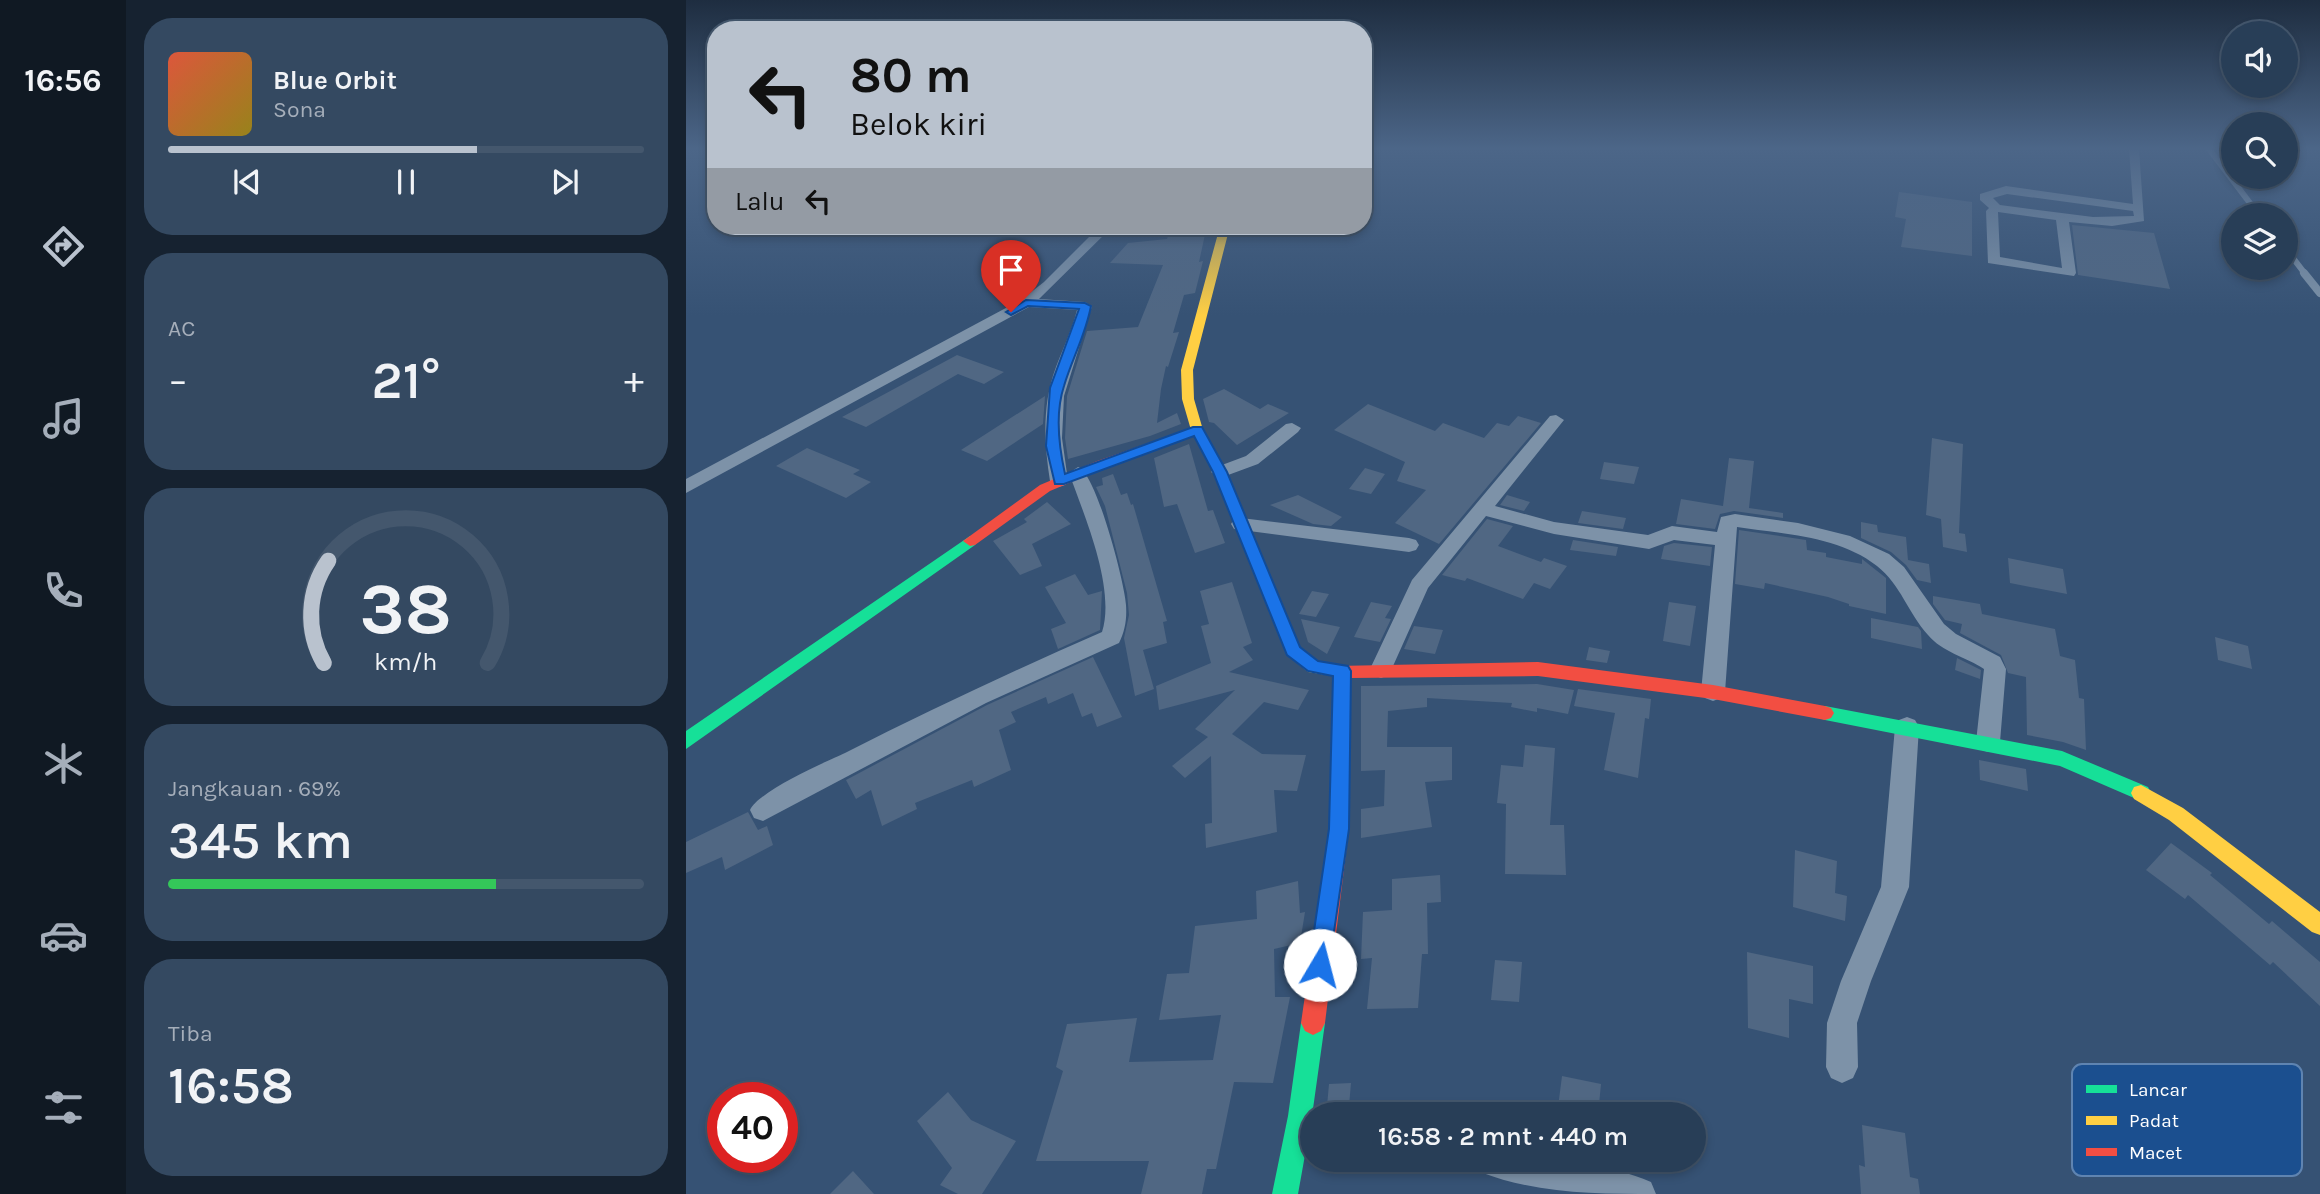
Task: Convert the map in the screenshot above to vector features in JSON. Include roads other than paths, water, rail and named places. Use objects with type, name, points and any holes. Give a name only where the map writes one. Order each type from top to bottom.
[{"type":"street","points":[[1993,205],[1997,208],[2130,222],[2140,218],[2139,205]]},
{"type":"street","points":[[2115,205],[2139,208]]},
{"type":"street","points":[[1997,208],[1992,211],[1993,260],[2065,274],[2070,272],[2062,216]]},
{"type":"street","points":[[686,487],[1026,303],[1049,285],[1098,235]]},
{"type":"street","points":[[1223,235],[1187,370],[1188,399],[1197,430],[1220,472],[1293,651],[1314,667],[1342,671],[1538,669],[1713,692],[2062,758],[2132,787],[2176,814],[2320,925]]},
{"type":"street","points":[[763,810],[799,788],[978,696],[1111,636],[1115,622],[1115,597],[1107,558],[1052,446],[1056,388],[1082,323],[1085,306],[1026,303]]},
{"type":"street","points":[[1381,669],[1419,585],[1556,420]]},
{"type":"street","points":[[1220,472],[1252,460],[1292,428]]},
{"type":"street","points":[[686,741],[994,522],[1069,477],[1197,430]]},
{"type":"street","points":[[1482,509],[1553,528],[1649,542],[1672,533],[1725,540]]},
{"type":"street","points":[[1713,692],[1728,522],[1735,520],[1831,537],[1864,550],[1893,568],[1936,629],[1992,663],[1994,669],[1988,742]]},
{"type":"street","points":[[1241,524],[1409,545]]},
{"type":"street","points":[[1308,1102],[1339,829],[1342,671]]},
{"type":"street","points":[[1842,1067],[1842,1023],[1856,981],[1895,887],[1907,727]]},
{"type":"street","points":[[1285,1194],[1300,1140]]},
{"type":"street","points":[[1544,1172],[1639,1194]]},
{"type":"lane","points":[[2298,265],[2320,293]]}]
